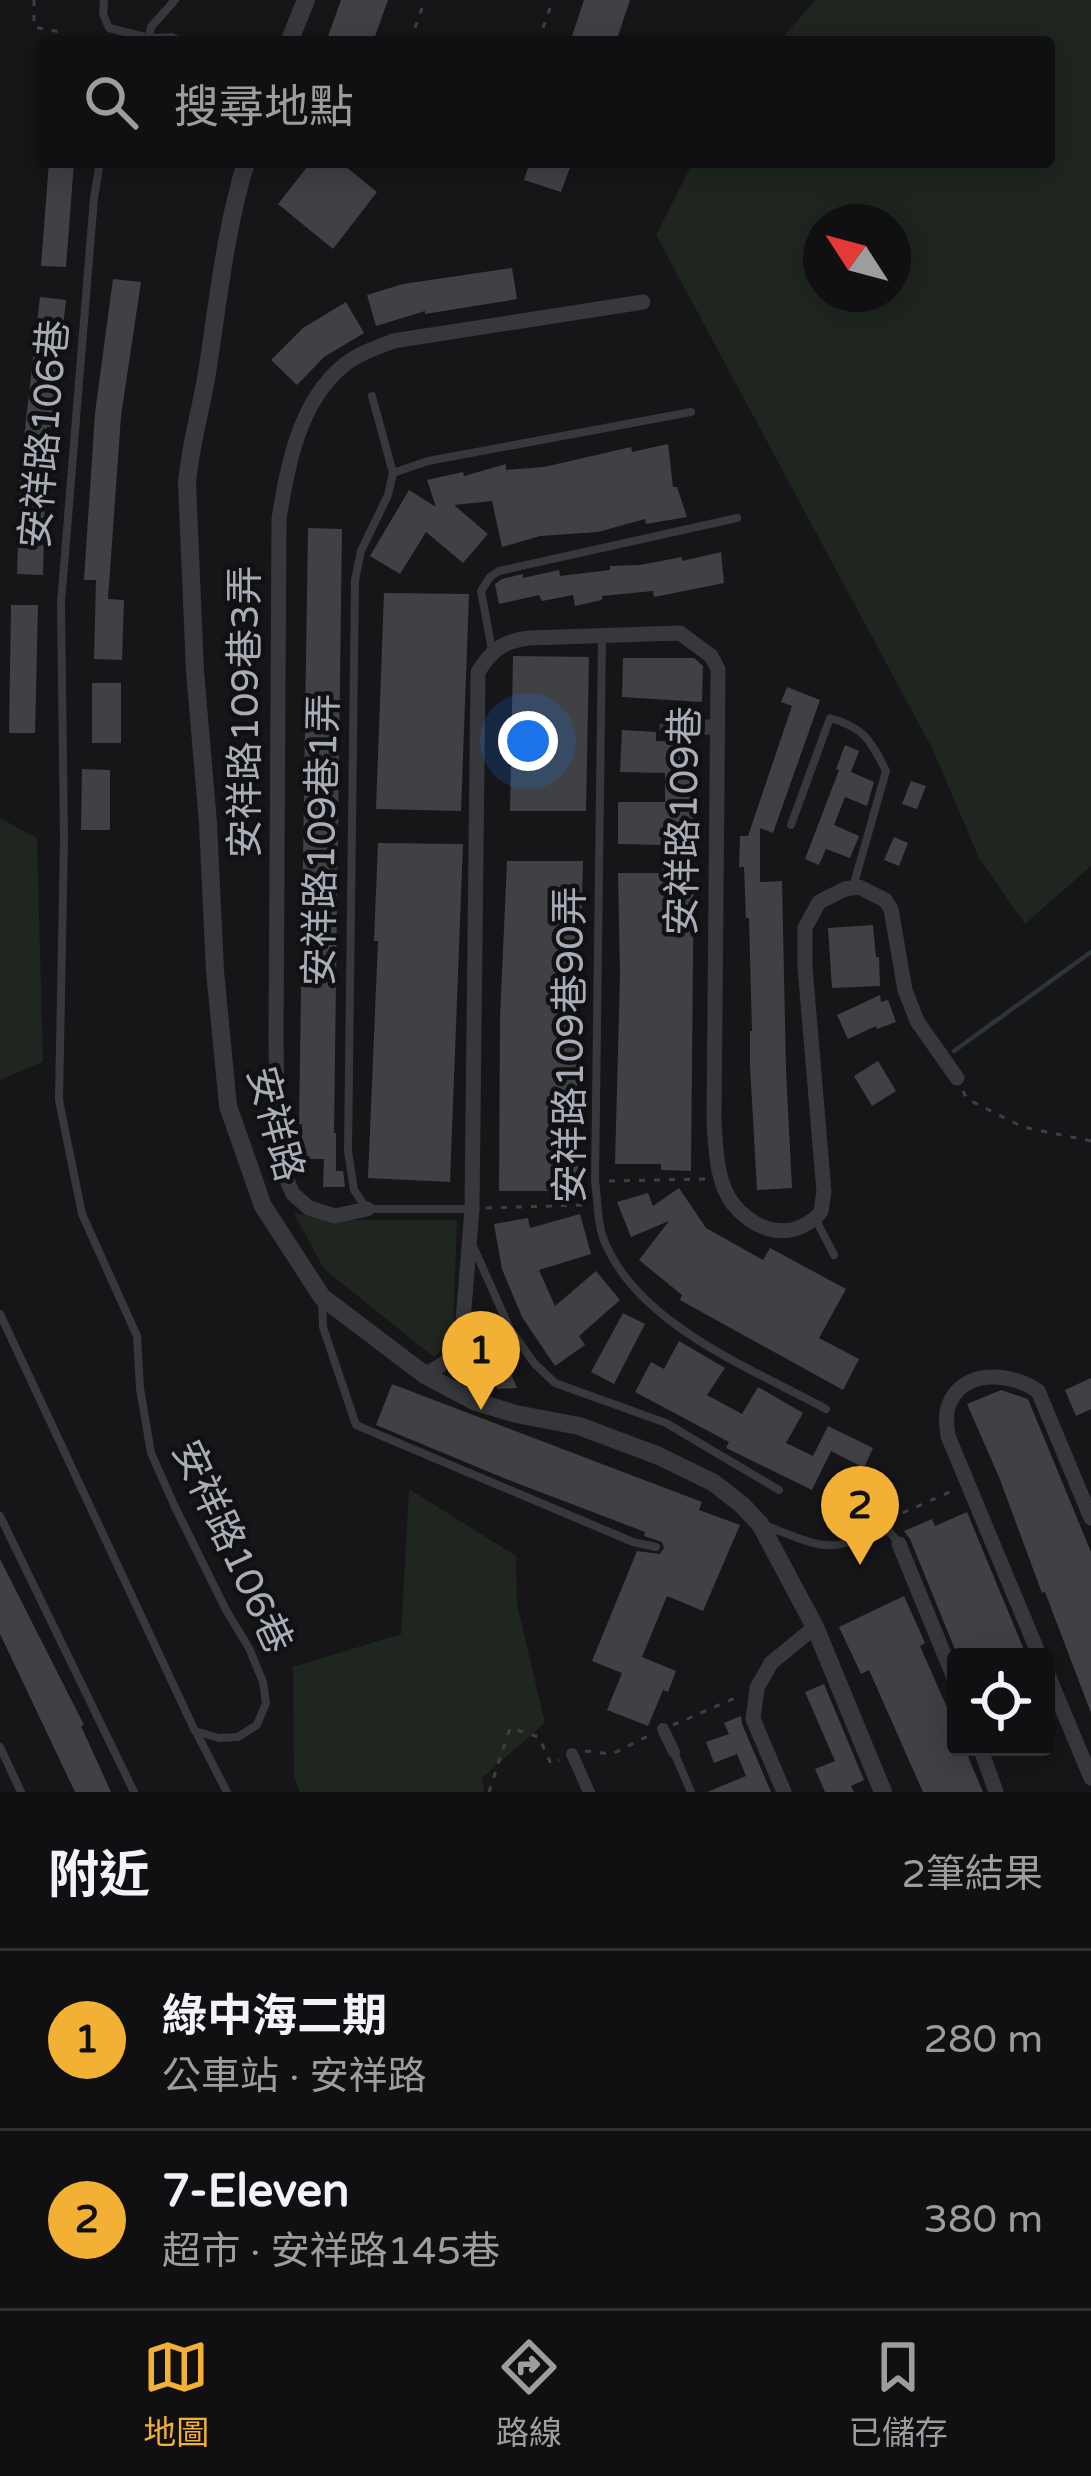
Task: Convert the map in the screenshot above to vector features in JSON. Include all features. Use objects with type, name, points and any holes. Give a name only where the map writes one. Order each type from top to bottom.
[{"type":"street","points":[[291,36],[306,0]]},
{"type":"street","name":"安祥路","points":[[244,168],[231,211],[187,483],[194,671],[228,1106],[263,1206],[322,1297],[425,1375],[476,1402],[579,1426],[658,1456],[714,1483],[760,1524],[814,1627],[883,1792]]},
{"type":"street","name":"安祥路109巷3弄","points":[[367,1209],[335,1216],[309,1208],[293,1194],[278,1160],[279,519],[287,471],[304,422],[323,389],[342,367],[368,351],[393,340],[643,302]]},
{"type":"street","name":"安祥路109巷","points":[[492,650],[511,640],[529,638],[680,633],[711,656],[718,669],[717,1166],[731,1202],[756,1225],[783,1233],[815,1219]]},
{"type":"street","points":[[425,1375],[461,1346],[472,1209],[478,672],[492,650]]},
{"type":"street","points":[[667,727],[718,728]]},
{"type":"street","points":[[815,1219],[822,1210],[824,1192],[805,928],[819,902],[859,887],[885,900],[891,909],[905,990],[917,1021],[957,1078]]},
{"type":"street","points":[[1036,1648],[948,1436],[946,1411],[957,1390],[998,1375],[1038,1391],[1091,1518]]},
{"type":"street","points":[[899,1544],[947,1662]]},
{"type":"street","points":[[784,1792],[753,1719],[757,1688],[770,1663],[814,1627]]},
{"type":"street","points":[[1055,1692],[1091,1778]]},
{"type":"street","points":[[663,1729],[674,1752]]},
{"type":"street","points":[[572,1754],[590,1792]]},
{"type":"street","points":[[983,1756],[996,1792]]},
{"type":"lane","points":[[104,0],[109,28],[134,36]]},
{"type":"lane","points":[[150,36],[151,27],[175,0]]},
{"type":"lane","name":"安祥路106巷","points":[[99,168],[61,603],[64,839],[58,1100],[82,1214],[137,1336],[140,1388],[152,1453],[263,1682],[266,1703],[257,1725],[238,1737],[219,1738],[195,1731]]},
{"type":"lane","points":[[372,396],[392,473],[428,461],[691,412]]},
{"type":"lane","name":"安祥路109巷1弄","points":[[367,1209],[354,1190],[348,1151],[355,580],[361,551],[388,495],[392,473]]},
{"type":"lane","points":[[492,650],[481,591],[499,571],[737,518]]},
{"type":"lane","name":"安祥路109巷90弄","points":[[602,636],[596,1181],[603,1240],[623,1278],[652,1308],[683,1331],[826,1409]]},
{"type":"lane","points":[[791,825],[830,718],[850,723],[868,736],[886,771],[853,888]]},
{"type":"lane","name":"安祥路109巷3弄","points":[[367,1209],[472,1209]]},
{"type":"lane","points":[[815,1219],[834,1255]]},
{"type":"lane","points":[[470,1240],[510,1328],[555,1383],[666,1423],[779,1490]]},
{"type":"lane","points":[[322,1297],[323,1328],[356,1425],[632,1542],[656,1547]]},
{"type":"lane","points":[[0,1314],[227,1792]]},
{"type":"lane","points":[[0,1516],[134,1792]]},
{"type":"lane","points":[[760,1524],[823,1545],[839,1545],[883,1531],[899,1544]]},
{"type":"lane","points":[[0,1747],[21,1792]]},
{"type":"lane","points":[[674,1752],[691,1792]]},
{"type":"path","points":[[34,0],[34,27],[66,33]]},
{"type":"path","points":[[412,36],[425,0]]},
{"type":"path","points":[[540,36],[553,0]]},
{"type":"path","points":[[957,1078],[967,1099],[1023,1127],[1091,1141]]},
{"type":"path","points":[[596,1181],[722,1179]]},
{"type":"path","points":[[472,1209],[598,1204]]},
{"type":"path","points":[[883,1531],[888,1520],[968,1484]]},
{"type":"path","points":[[489,1792],[510,1728],[539,1737],[551,1764],[585,1750],[612,1754],[757,1688]]},
{"type":"shaded area","points":[[815,0],[1091,0],[1091,866],[1025,924],[979,858],[933,750],[656,235],[690,168],[1055,168],[1055,36],[784,36]]},
{"type":"shaded area","points":[[0,818],[37,838],[43,1062],[0,1080]]},
{"type":"shaded area","points":[[294,1213],[333,1220],[457,1220],[453,1333],[435,1358],[324,1269]]},
{"type":"shaded area","points":[[409,1489],[516,1556],[517,1604],[545,1723],[482,1778],[484,1792],[300,1792],[294,1776],[293,1667],[401,1634]]},
{"type":"building","points":[[341,0],[388,0],[375,36],[328,36]]},
{"type":"building","points":[[584,0],[630,0],[618,36],[572,36]]},
{"type":"building","points":[[49,168],[74,168],[66,267],[41,266]]},
{"type":"building","points":[[306,168],[347,168],[377,192],[333,249],[278,204]]},
{"type":"building","points":[[528,168],[570,168],[561,192],[524,180]]},
{"type":"building","points":[[512,268],[517,299],[425,311],[376,326],[367,295],[403,284]]},
{"type":"building","points":[[113,279],[141,282],[121,416],[108,599],[124,600],[122,660],[94,659],[96,580],[84,580],[95,413]]},
{"type":"building","points":[[40,297],[66,300],[52,427],[47,427],[43,575],[17,574],[21,446]]},
{"type":"building","points":[[346,302],[364,333],[324,357],[297,385],[271,360],[303,328]]},
{"type":"building","points":[[668,444],[673,487],[677,487],[687,517],[540,536],[502,547],[492,501],[454,505],[488,534],[463,563],[426,532],[400,574],[370,556],[409,490],[436,507],[427,480],[506,464],[506,470],[544,467],[631,447],[632,452]]},
{"type":"building","points":[[308,528],[342,529],[334,1133],[336,1171],[343,1171],[345,1187],[323,1187],[324,1159],[301,1159],[299,1124]]},
{"type":"building","points":[[721,552],[724,583],[654,597],[653,591],[602,596],[602,600],[575,606],[573,595],[542,601],[539,595],[499,604],[495,584],[523,574],[523,578],[559,570],[560,576]]},
{"type":"building","points":[[384,593],[469,594],[461,811],[376,809]]},
{"type":"building","points":[[11,605],[38,605],[35,733],[9,733]]},
{"type":"building","points":[[513,656],[589,657],[586,811],[510,811]]},
{"type":"building","points":[[623,658],[694,658],[703,666],[702,702],[622,697]]},
{"type":"building","points":[[92,683],[121,683],[121,743],[92,743]]},
{"type":"building","points":[[787,687],[820,700],[773,833],[760,828],[760,882],[782,881],[792,1188],[757,1190],[749,918],[744,867],[739,867],[740,836],[748,836],[792,706],[781,702]]},
{"type":"building","points":[[622,730],[656,732],[656,741],[695,742],[691,1171],[661,1170],[661,1164],[615,1164],[618,873],[662,873],[663,845],[618,844],[618,802],[665,802],[665,773],[620,772]]},
{"type":"building","points":[[845,745],[859,751],[851,772],[874,782],[867,806],[845,797],[834,825],[859,836],[850,858],[826,849],[819,865],[805,859]]},
{"type":"building","points":[[82,769],[110,770],[110,830],[81,830]]},
{"type":"building","points":[[911,781],[926,786],[917,809],[902,804]]},
{"type":"building","points":[[894,837],[908,843],[899,866],[884,860]]},
{"type":"building","points":[[378,843],[463,844],[450,1182],[368,1178]]},
{"type":"building","points":[[507,861],[583,861],[578,1191],[499,1191]]},
{"type":"building","points":[[873,925],[880,986],[832,988],[828,928]]},
{"type":"building","points":[[880,995],[881,1002],[888,1000],[896,1022],[848,1039],[837,1015]]},
{"type":"building","points":[[878,1061],[896,1091],[872,1106],[854,1076]]},
{"type":"building","points":[[679,1188],[706,1228],[763,1260],[770,1248],[846,1289],[819,1338],[859,1359],[843,1390],[680,1300],[682,1295],[639,1260],[669,1221],[631,1237],[617,1202],[648,1193],[653,1206]]},
{"type":"building","points":[[580,1214],[591,1254],[539,1270],[555,1306],[596,1271],[620,1300],[579,1336],[585,1345],[555,1366],[522,1317],[502,1269],[494,1224],[528,1218],[530,1228]]},
{"type":"building","points":[[623,1313],[645,1324],[614,1384],[591,1372]]},
{"type":"building","points":[[679,1341],[725,1368],[707,1395],[742,1414],[758,1387],[803,1413],[786,1443],[813,1456],[828,1426],[873,1448],[864,1468],[831,1451],[812,1490],[726,1448],[729,1442],[635,1392],[651,1362],[664,1369]]},
{"type":"building","points":[[505,1359],[517,1388],[497,1389],[491,1360]]},
{"type":"building","points":[[1091,1378],[1091,1409],[1076,1416],[1065,1390]]},
{"type":"building","points":[[392,1384],[702,1502],[699,1510],[740,1525],[703,1611],[667,1596],[642,1657],[676,1671],[648,1726],[607,1710],[622,1673],[592,1661],[637,1551],[660,1554],[662,1542],[376,1425]]},
{"type":"building","points":[[1001,1390],[1028,1399],[1091,1552],[1091,1713],[967,1404]]},
{"type":"building","points":[[967,1512],[1023,1648],[954,1648],[904,1531],[932,1519],[935,1526]]},
{"type":"building","points":[[0,1559],[84,1725],[111,1792],[75,1792],[0,1634]]},
{"type":"building","points":[[904,1596],[947,1708],[947,1756],[968,1756],[983,1792],[923,1792],[869,1670],[861,1674],[839,1627]]},
{"type":"building","points":[[824,1684],[864,1780],[851,1786],[854,1792],[825,1792],[815,1769],[835,1761],[805,1692]]},
{"type":"building","points":[[741,1716],[771,1792],[707,1792],[746,1776],[737,1754],[714,1763],[706,1742],[729,1734],[724,1723]]},
{"type":"waterway","points":[[954,1051],[1091,952]]},
{"type":"place","name":"綠中海二期","points":[[481,1410]]},
{"type":"place","name":"7-Eleven","points":[[860,1565]]}]
